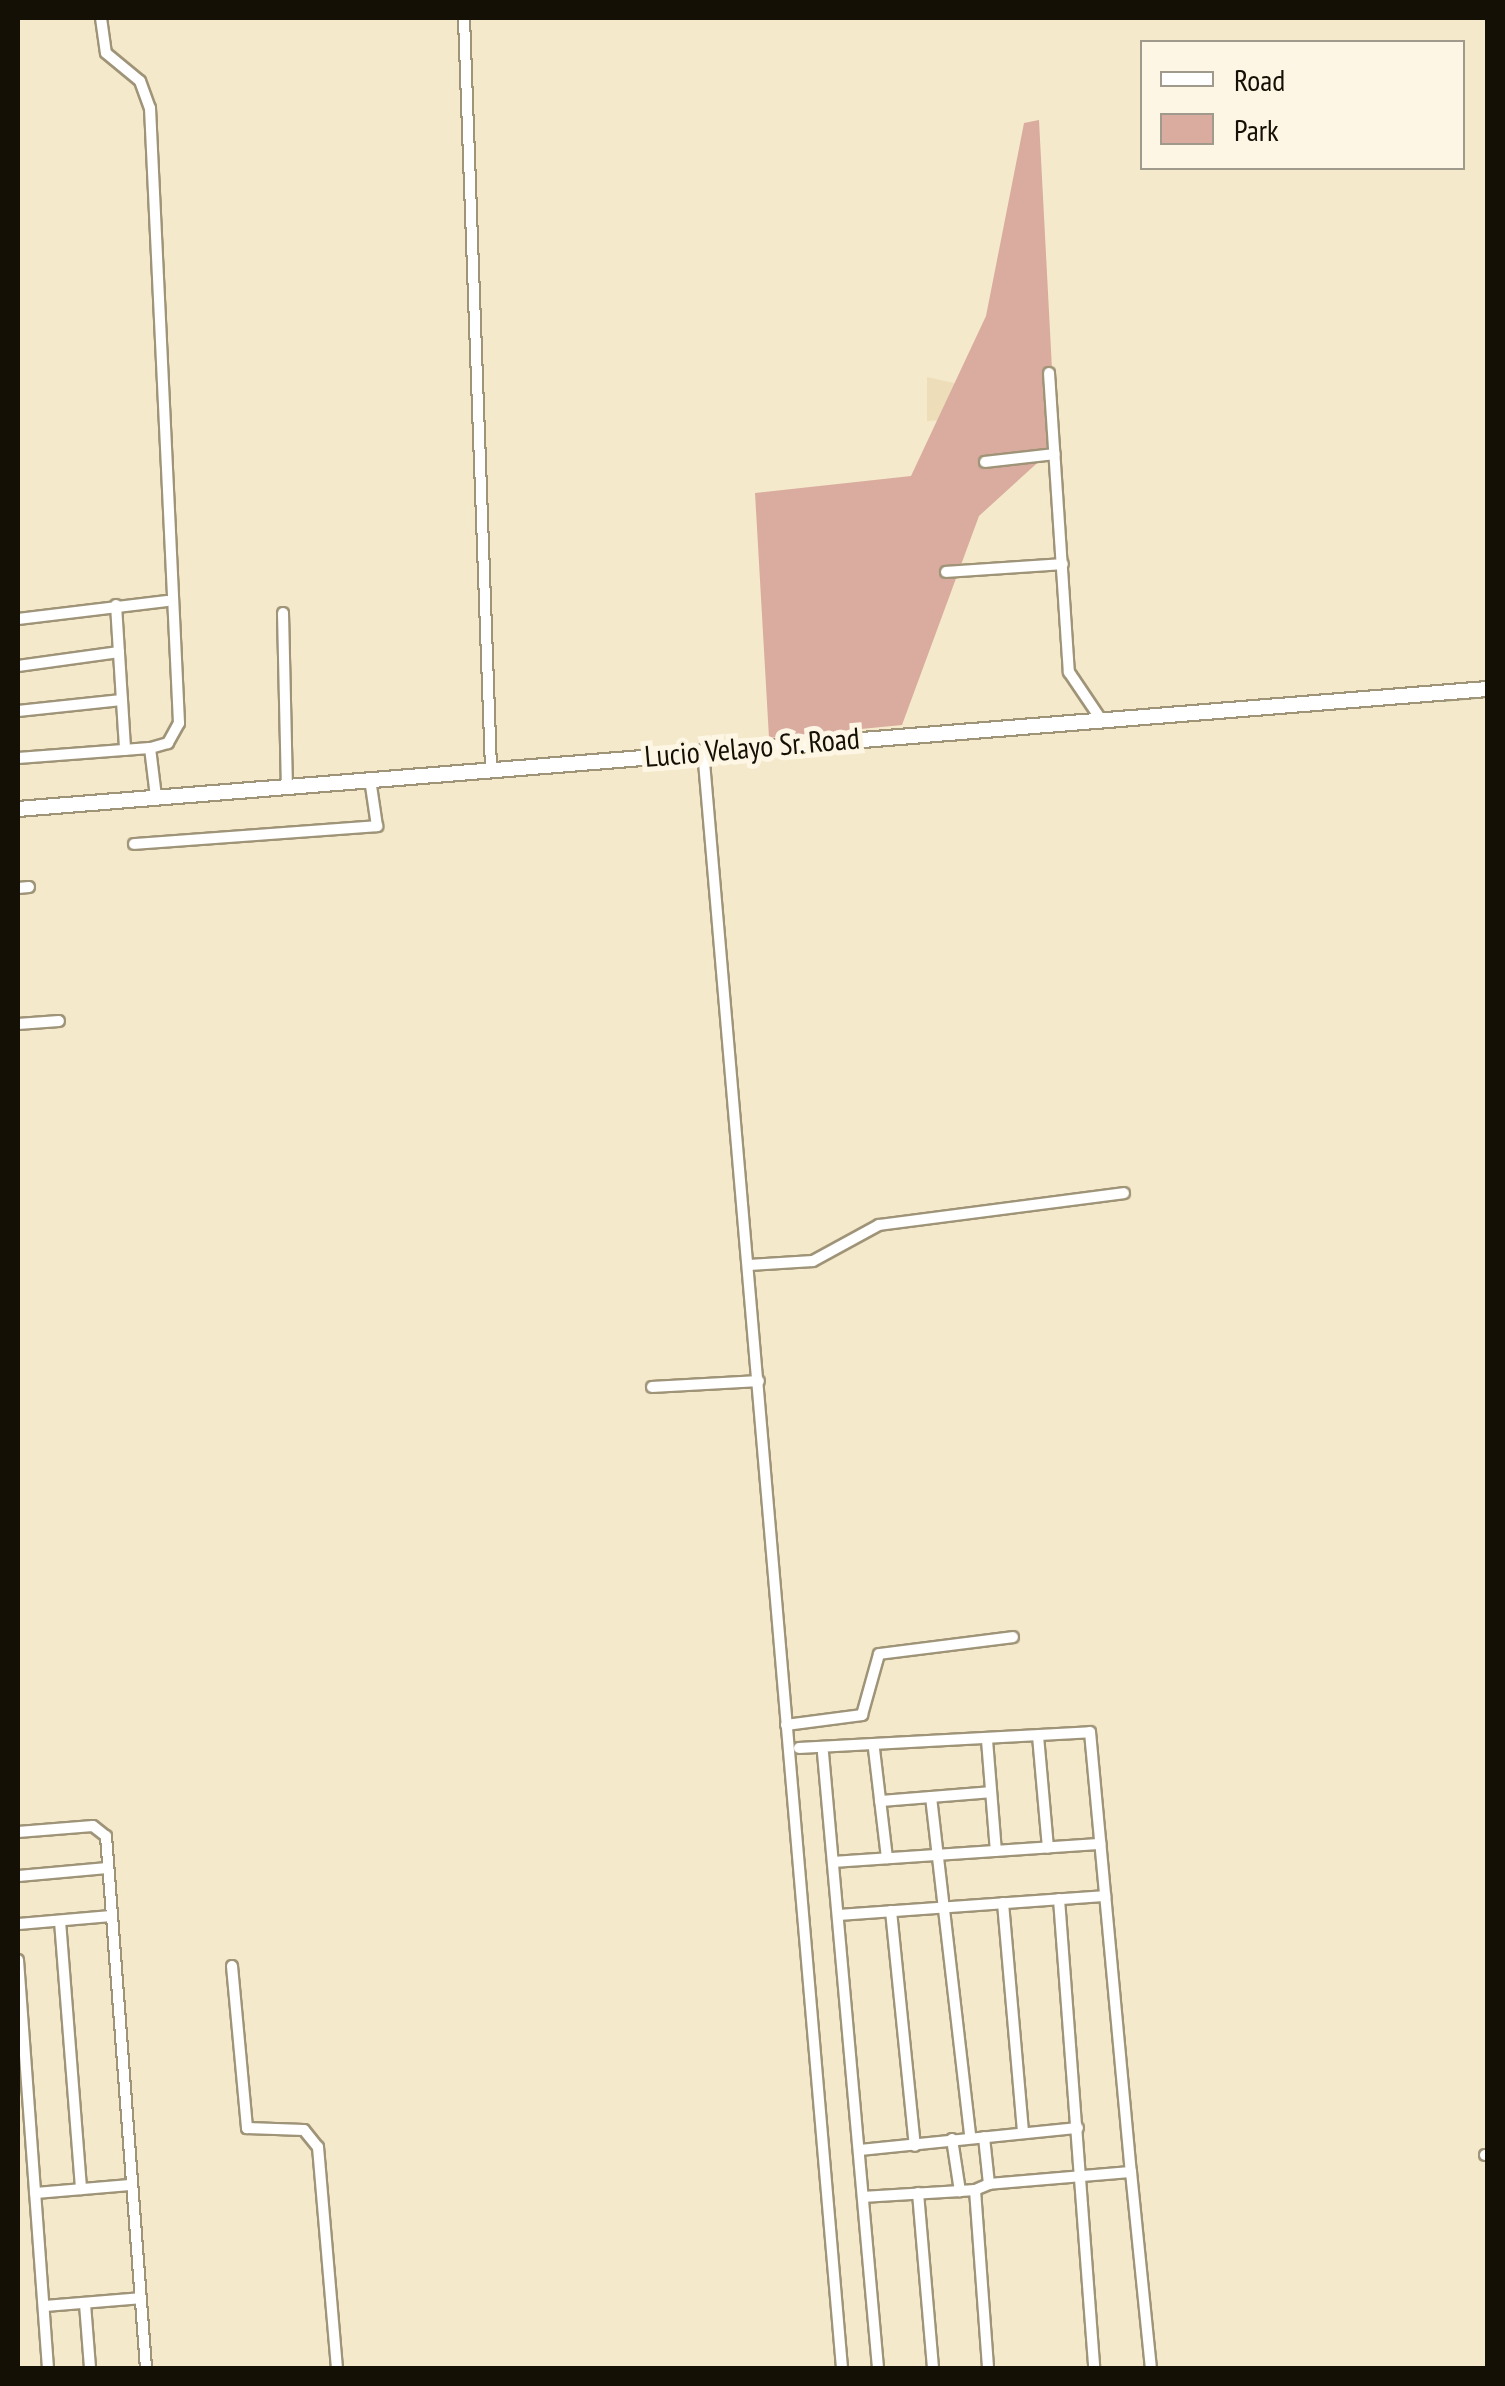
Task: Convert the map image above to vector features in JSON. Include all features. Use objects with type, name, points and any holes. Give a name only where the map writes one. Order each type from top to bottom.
[{"type":"main road","name":"Lucio Velayo Sr. Road","points":[[18,809],[702,750],[1488,689]]},
{"type":"street","points":[[18,758],[150,748],[168,744],[178,723],[167,602],[150,108],[140,81],[106,53],[101,18]]},
{"type":"street","points":[[464,18],[491,769]]},
{"type":"street","points":[[1048,373],[1069,672],[1100,718]]},
{"type":"street","points":[[985,462],[1054,454]]},
{"type":"street","points":[[946,572],[1062,564]]},
{"type":"street","points":[[18,619],[167,602]]},
{"type":"street","points":[[116,605],[126,750]]},
{"type":"street","points":[[283,613],[287,786]]},
{"type":"street","points":[[18,666],[119,652]]},
{"type":"street","points":[[18,711],[121,700]]},
{"type":"street","points":[[150,748],[156,797]]},
{"type":"street","points":[[702,750],[842,2368]]},
{"type":"street","points":[[134,844],[377,826],[370,779]]},
{"type":"street","points":[[18,1024],[59,1021]]},
{"type":"street","points":[[749,1266],[813,1261],[879,1225],[1124,1193]]},
{"type":"street","points":[[652,1386],[758,1381]]},
{"type":"street","points":[[786,1725],[862,1715],[879,1654],[1013,1637]]},
{"type":"street","points":[[799,1748],[823,1752],[1090,1732],[1151,2368]]},
{"type":"street","points":[[1038,1736],[1048,1848]]},
{"type":"street","points":[[987,1740],[996,1851]]},
{"type":"street","points":[[874,1749],[887,1858]]},
{"type":"street","points":[[823,1752],[878,2368]]},
{"type":"street","points":[[880,1801],[991,1792]]},
{"type":"street","points":[[930,1797],[947,1907],[970,2135]]},
{"type":"street","points":[[18,1832],[93,1826],[106,1836],[146,2368]]},
{"type":"street","points":[[834,1862],[1100,1844]]},
{"type":"street","points":[[18,1876],[108,1868]]},
{"type":"street","points":[[840,1915],[1106,1896]]},
{"type":"street","points":[[1059,1899],[1094,2368]]},
{"type":"street","points":[[1003,1903],[1023,2132]]},
{"type":"street","points":[[891,1912],[916,2146]]},
{"type":"street","points":[[18,1924],[112,1916]]},
{"type":"street","points":[[60,1920],[81,2189]]},
{"type":"street","points":[[18,1960],[48,2368]]},
{"type":"street","points":[[232,1966],[248,2128],[304,2130],[318,2147],[337,2368]]},
{"type":"street","points":[[860,2150],[916,2146],[970,2135],[1078,2128]]},
{"type":"street","points":[[984,2136],[989,2184]]},
{"type":"street","points":[[952,2139],[960,2191]]},
{"type":"street","points":[[863,2197],[975,2190],[989,2184],[1131,2172]]},
{"type":"street","points":[[35,2193],[132,2185]]},
{"type":"street","points":[[975,2190],[988,2368]]},
{"type":"street","points":[[918,2193],[933,2368]]},
{"type":"street","points":[[44,2306],[140,2298]]},
{"type":"street","points":[[85,2304],[90,2368]]},
{"type":"shaded area","points":[[927,377],[963,385],[963,419],[927,421]]},
{"type":"green space","points":[[1039,120],[1056,446],[979,516],[902,725],[769,738],[755,493],[911,476],[986,316],[1024,123]]},
{"type":"waterway","points":[[1442,700],[1488,696]]}]
